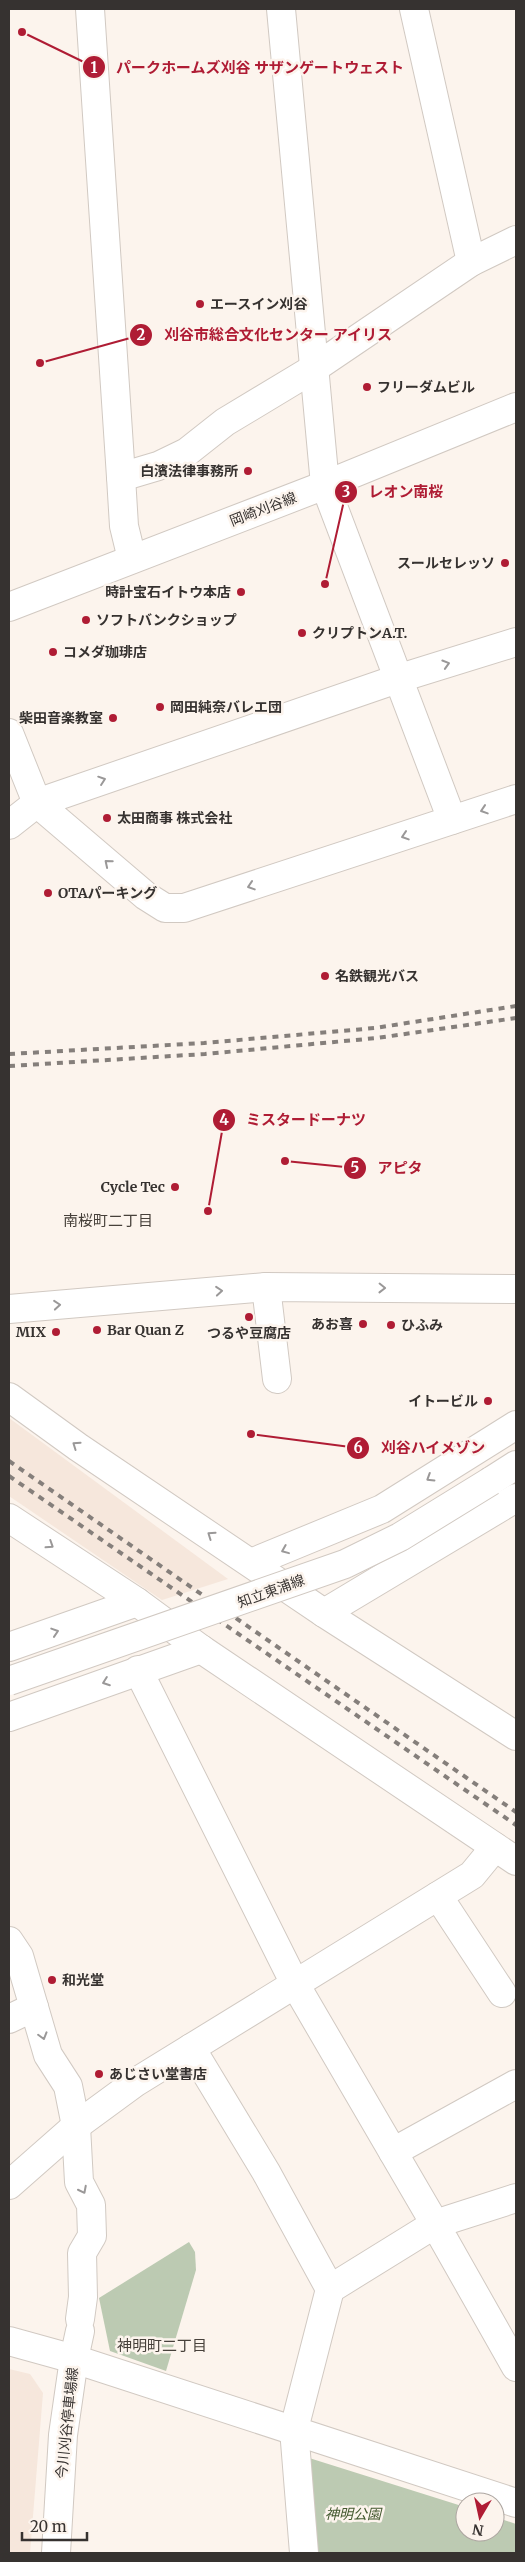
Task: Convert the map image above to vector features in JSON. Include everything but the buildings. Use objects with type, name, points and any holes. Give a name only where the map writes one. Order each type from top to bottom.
[{"type":"street","points":[[90,9],[124,526],[132,560]]},
{"type":"street","points":[[281,9],[325,485],[400,678],[452,820]]},
{"type":"street","points":[[414,9],[471,262]]},
{"type":"street","points":[[121,477],[158,466],[187,452],[225,422],[313,369],[471,262],[516,240]]},
{"type":"street","name":"岡崎刈谷線","points":[[9,606],[325,485],[516,407]]},
{"type":"street","points":[[9,825],[37,802],[400,678],[516,642]]},
{"type":"street","points":[[9,733],[37,802],[146,896],[165,908],[184,908],[516,799]]},
{"type":"street","points":[[266,1286],[276,1380]]},
{"type":"street","points":[[9,1309],[266,1286],[516,1289]]},
{"type":"street","points":[[9,1397],[78,1447],[324,1613],[516,1736]]},
{"type":"street","points":[[251,1563],[382,1509],[516,1424]]},
{"type":"street","name":"知立東浦線","points":[[9,1681],[345,1564],[400,1537],[516,1465]]},
{"type":"street","points":[[324,1613],[516,1498]]},
{"type":"street","points":[[9,1518],[137,1602],[201,1649],[506,1854],[136,2082],[76,2126],[9,2185]]},
{"type":"street","points":[[9,1647],[137,1602]]},
{"type":"street","points":[[9,1717],[201,1649]]},
{"type":"street","points":[[138,1670],[295,1984],[516,2367]]},
{"type":"street","points":[[438,1896],[502,1993]]},
{"type":"street","points":[[9,1941],[19,1956],[48,2054],[68,2086],[76,2126],[79,2182],[90,2205],[92,2236],[82,2253],[83,2297],[74,2359],[294,2429],[516,2503]]},
{"type":"street","points":[[9,2019],[34,2008]]},
{"type":"street","points":[[190,2048],[266,2172],[330,2289],[294,2429],[304,2553]]},
{"type":"street","points":[[393,2152],[516,2084]]},
{"type":"street","points":[[330,2289],[434,2224],[516,2198]]},
{"type":"street","name":"今川刈谷停車場線","points":[[9,2341],[74,2359],[63,2435],[56,2553]]},
{"type":"shaded area","points":[[9,1418],[228,1579],[162,1600],[9,1496]]},
{"type":"shaded area","points":[[9,2369],[30,2374],[43,2393],[30,2553],[9,2553]]},
{"type":"green space","points":[[189,2242],[195,2252],[196,2270],[166,2371],[110,2351],[99,2298]]},
{"type":"green space","name":"神明公園","points":[[306,2457],[455,2504],[455,2542],[505,2542],[505,2520],[516,2524],[516,2553],[315,2553]]},
{"type":"railway","points":[[9,1054],[204,1043],[375,1028],[516,1006]]},
{"type":"railway","points":[[9,1066],[205,1054],[377,1038],[516,1018]]},
{"type":"railway","points":[[9,1461],[516,1812]]},
{"type":"railway","points":[[9,1476],[516,1825]]},
{"type":"place","name":"パークホームズ刈谷 サザンゲートウェスト","points":[[22,32]]},
{"type":"place","name":"エースイン刈谷","points":[[200,304]]},
{"type":"place","name":"刈谷市総合文化センター アイリス","points":[[40,363]]},
{"type":"place","name":"フリーダムビル","points":[[367,387]]},
{"type":"place","name":"白濱法律事務所","points":[[248,471]]},
{"type":"place","name":"スールセレッソ","points":[[505,563]]},
{"type":"place","name":"レオン南桜","points":[[325,584]]},
{"type":"place","name":"時計宝石イトウ本店","points":[[241,592]]},
{"type":"place","name":"ソフトバンクショップ","points":[[86,620]]},
{"type":"place","name":"クリプトンA.T.","points":[[302,633]]},
{"type":"place","name":"コメダ珈琲店","points":[[53,652]]},
{"type":"place","name":"岡田純奈バレエ団","points":[[160,707]]},
{"type":"place","name":"柴田音楽教室","points":[[113,718]]},
{"type":"place","name":"太田商事 株式会社","points":[[107,818]]},
{"type":"place","name":"OTAパーキング","points":[[48,893]]},
{"type":"place","name":"名鉄観光バス","points":[[325,976]]},
{"type":"place","name":"アピタ","points":[[285,1161]]},
{"type":"place","name":"Cycle Tec","points":[[175,1187]]},
{"type":"place","name":"ミスタードーナツ","points":[[208,1211]]},
{"type":"place","name":"つるや豆腐店","points":[[249,1317]]},
{"type":"place","name":"あお喜","points":[[363,1324]]},
{"type":"place","name":"ひふみ","points":[[391,1325]]},
{"type":"place","name":"Bar Quan Z","points":[[97,1330]]},
{"type":"place","name":"MIX","points":[[56,1332]]},
{"type":"place","name":"イトービル","points":[[488,1401]]},
{"type":"place","name":"刈谷ハイメゾン","points":[[251,1434]]},
{"type":"place","name":"和光堂","points":[[52,1980]]},
{"type":"place","name":"あじさい堂書店","points":[[99,2074]]},
{"type":"district","name":"南桜町二丁目","points":[[108,1220]]},
{"type":"district","name":"神明町二丁目","points":[[162,2345]]}]
